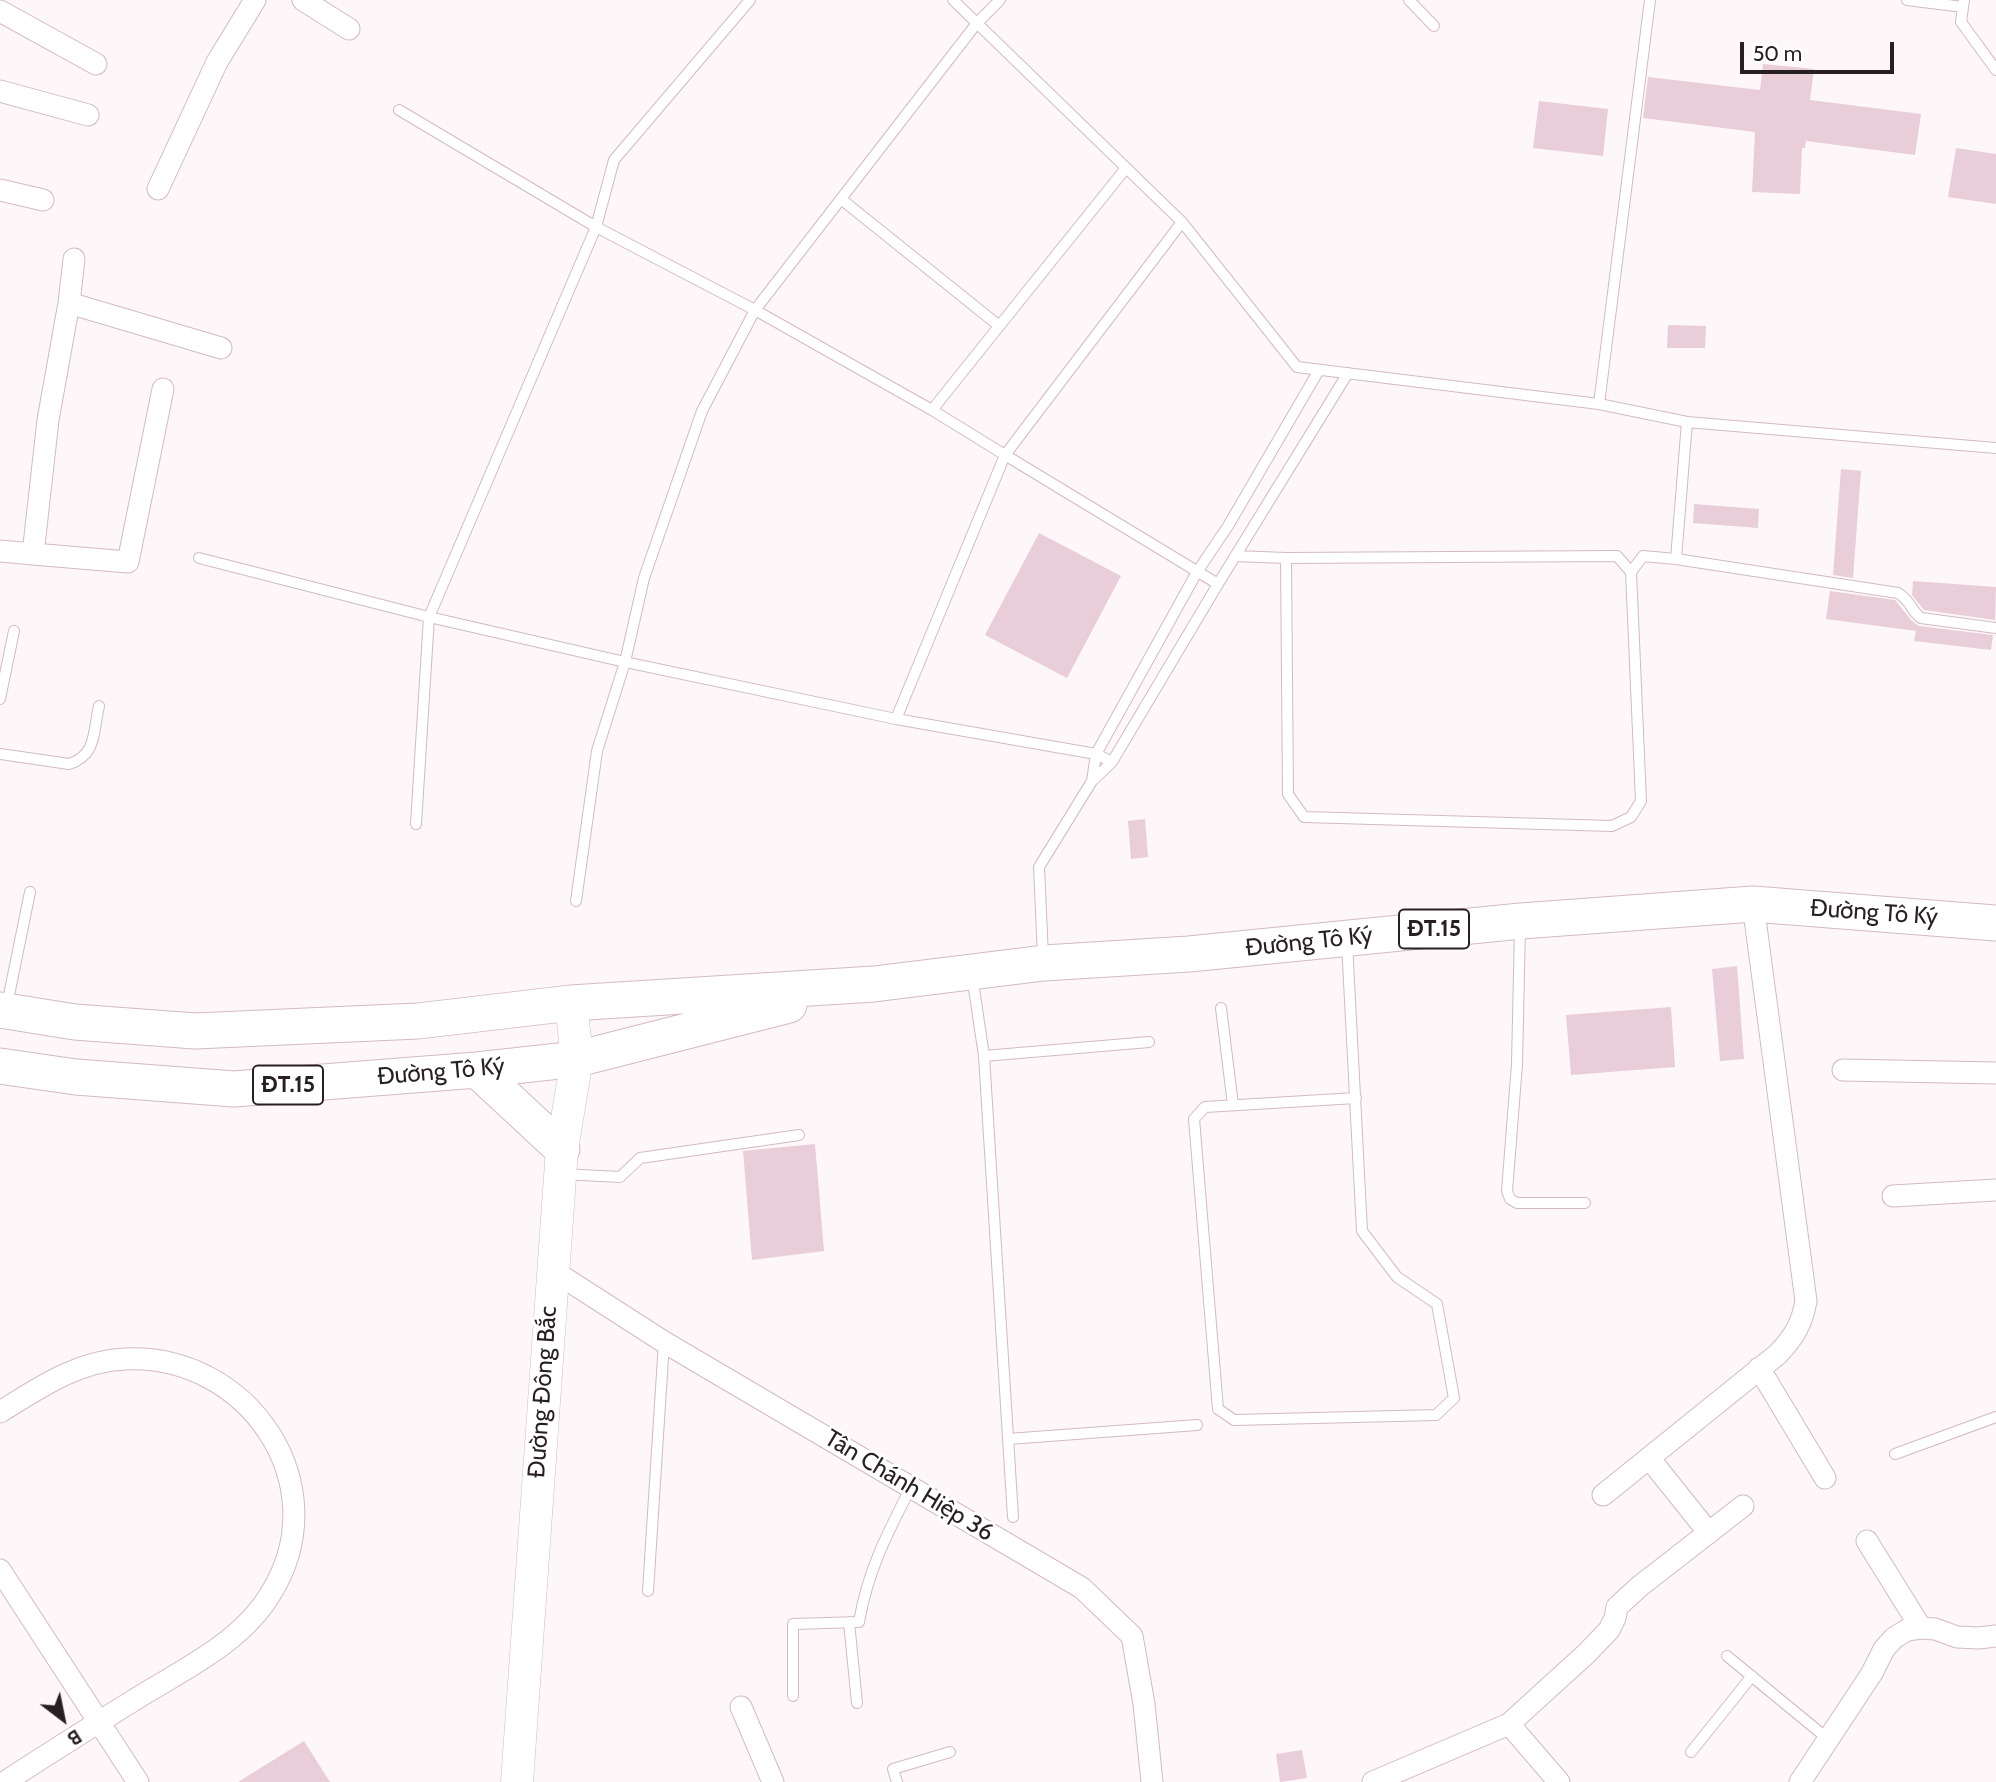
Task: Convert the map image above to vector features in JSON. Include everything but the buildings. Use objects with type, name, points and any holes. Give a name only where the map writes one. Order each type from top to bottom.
[{"type":"main road","name":"Đường Tô Ký","points":[[3,1011],[75,1022],[195,1031],[418,1021],[571,1003],[874,984],[1044,963],[1189,954],[1521,921],[1753,904],[1996,923]]},
{"type":"main road","name":"Đường Tô Ký","points":[[0,1066],[76,1077],[234,1089],[477,1070],[577,1059],[874,984]]},
{"type":"main road","points":[[477,1070],[561,1162]]},
{"type":"street","points":[[158,189],[216,62],[256,0]]},
{"type":"street","points":[[303,0],[349,29]]},
{"type":"street","points":[[0,11],[96,64]]},
{"type":"street","points":[[0,91],[88,115]]},
{"type":"street","points":[[0,190],[43,200]]},
{"type":"street","points":[[33,554],[48,420],[74,259]]},
{"type":"street","points":[[69,303],[221,348]]},
{"type":"street","points":[[0,551],[128,562],[163,389]]},
{"type":"street","points":[[1603,1494],[1784,1347],[1799,1328],[1806,1301],[1753,904]]},
{"type":"street","name":"Đường Đông Bắc","points":[[517,1782],[552,1270],[561,1162],[577,1059],[571,1003]]},
{"type":"street","points":[[1843,1070],[1996,1073]]},
{"type":"street","points":[[1893,1196],[1996,1190]]},
{"type":"street","name":"Tân Chánh Hiệp 36","points":[[552,1270],[664,1342],[1082,1588],[1132,1636],[1144,1703],[1152,1782]]},
{"type":"street","points":[[0,1412],[50,1381],[86,1366],[125,1359],[160,1361],[197,1371],[227,1387],[265,1427],[284,1462],[293,1498],[292,1538],[288,1557],[271,1593],[246,1625],[229,1639],[5,1782]]},
{"type":"street","points":[[1759,1368],[1825,1478]]},
{"type":"street","points":[[1648,1458],[1709,1533]]},
{"type":"street","points":[[1373,1782],[1509,1724],[1609,1630],[1617,1607],[1743,1506]]},
{"type":"street","points":[[1867,1541],[1921,1628]]},
{"type":"street","points":[[0,1570],[138,1782]]},
{"type":"street","points":[[1800,1782],[1872,1673],[1884,1649],[1894,1638],[1907,1630],[1921,1628],[1934,1629],[1957,1637],[1996,1636]]},
{"type":"street","points":[[741,1707],[773,1782]]},
{"type":"street","points":[[1509,1724],[1559,1782]]},
{"type":"lane","points":[[416,824],[429,617],[596,227],[614,160],[750,0]]},
{"type":"lane","points":[[953,0],[1182,222],[1297,367],[1599,404],[1687,422],[1996,449]]},
{"type":"lane","points":[[576,901],[597,751],[625,662],[644,578],[702,411],[755,310],[977,23],[1000,0]]},
{"type":"lane","points":[[1409,0],[1434,26]]},
{"type":"lane","points":[[1599,404],[1650,0]]},
{"type":"lane","points":[[1907,0],[1964,4],[1961,22],[1996,70]]},
{"type":"lane","points":[[399,110],[596,227],[755,310],[932,410],[1218,584]]},
{"type":"lane","points":[[932,410],[1126,168]]},
{"type":"lane","points":[[841,199],[998,325]]},
{"type":"lane","points":[[896,719],[1005,455],[1182,222]]},
{"type":"lane","points":[[1091,781],[1096,754],[1197,572],[1228,526],[1319,370]]},
{"type":"lane","points":[[1044,963],[1039,867],[1091,781],[1112,762],[1348,373]]},
{"type":"lane","points":[[1676,559],[1687,422]]},
{"type":"lane","points":[[1235,556],[1617,556],[1631,572],[1641,801],[1631,817],[1612,826],[1304,817],[1289,794],[1286,558]]},
{"type":"lane","points":[[1631,572],[1643,556],[1898,593],[1909,600],[1915,613],[1922,618],[1996,628]]},
{"type":"lane","points":[[199,558],[429,617],[625,662],[896,719],[1096,754],[1112,762]]},
{"type":"lane","points":[[0,699],[13,631]]},
{"type":"lane","points":[[0,754],[69,764],[79,761],[87,755],[90,747],[99,706]]},
{"type":"lane","points":[[3,1011],[30,892]]},
{"type":"lane","points":[[1521,921],[1517,1064],[1507,1191],[1510,1199],[1517,1203],[1585,1203]]},
{"type":"lane","points":[[1346,937],[1356,1098],[1362,1231],[1397,1277],[1437,1304],[1454,1398],[1436,1415],[1234,1420],[1218,1409],[1194,1119],[1205,1107],[1356,1098]]},
{"type":"lane","points":[[971,972],[984,1056],[1013,1517]]},
{"type":"lane","points":[[1221,1008],[1233,1105]]},
{"type":"lane","points":[[984,1056],[1149,1042]]},
{"type":"lane","points":[[561,1162],[620,1177],[640,1158],[799,1136]]},
{"type":"lane","points":[[648,1591],[664,1342]]},
{"type":"lane","points":[[1895,1454],[1996,1417]]},
{"type":"lane","points":[[1008,1439],[1197,1424]]},
{"type":"lane","points":[[793,1696],[793,1624],[859,1622],[865,1588],[887,1533],[911,1487]]},
{"type":"lane","points":[[849,1622],[857,1703]]},
{"type":"lane","points":[[1727,1656],[1828,1739]]},
{"type":"lane","points":[[1691,1752],[1752,1676]]},
{"type":"lane","points":[[897,1782],[893,1769],[950,1752]]}]
